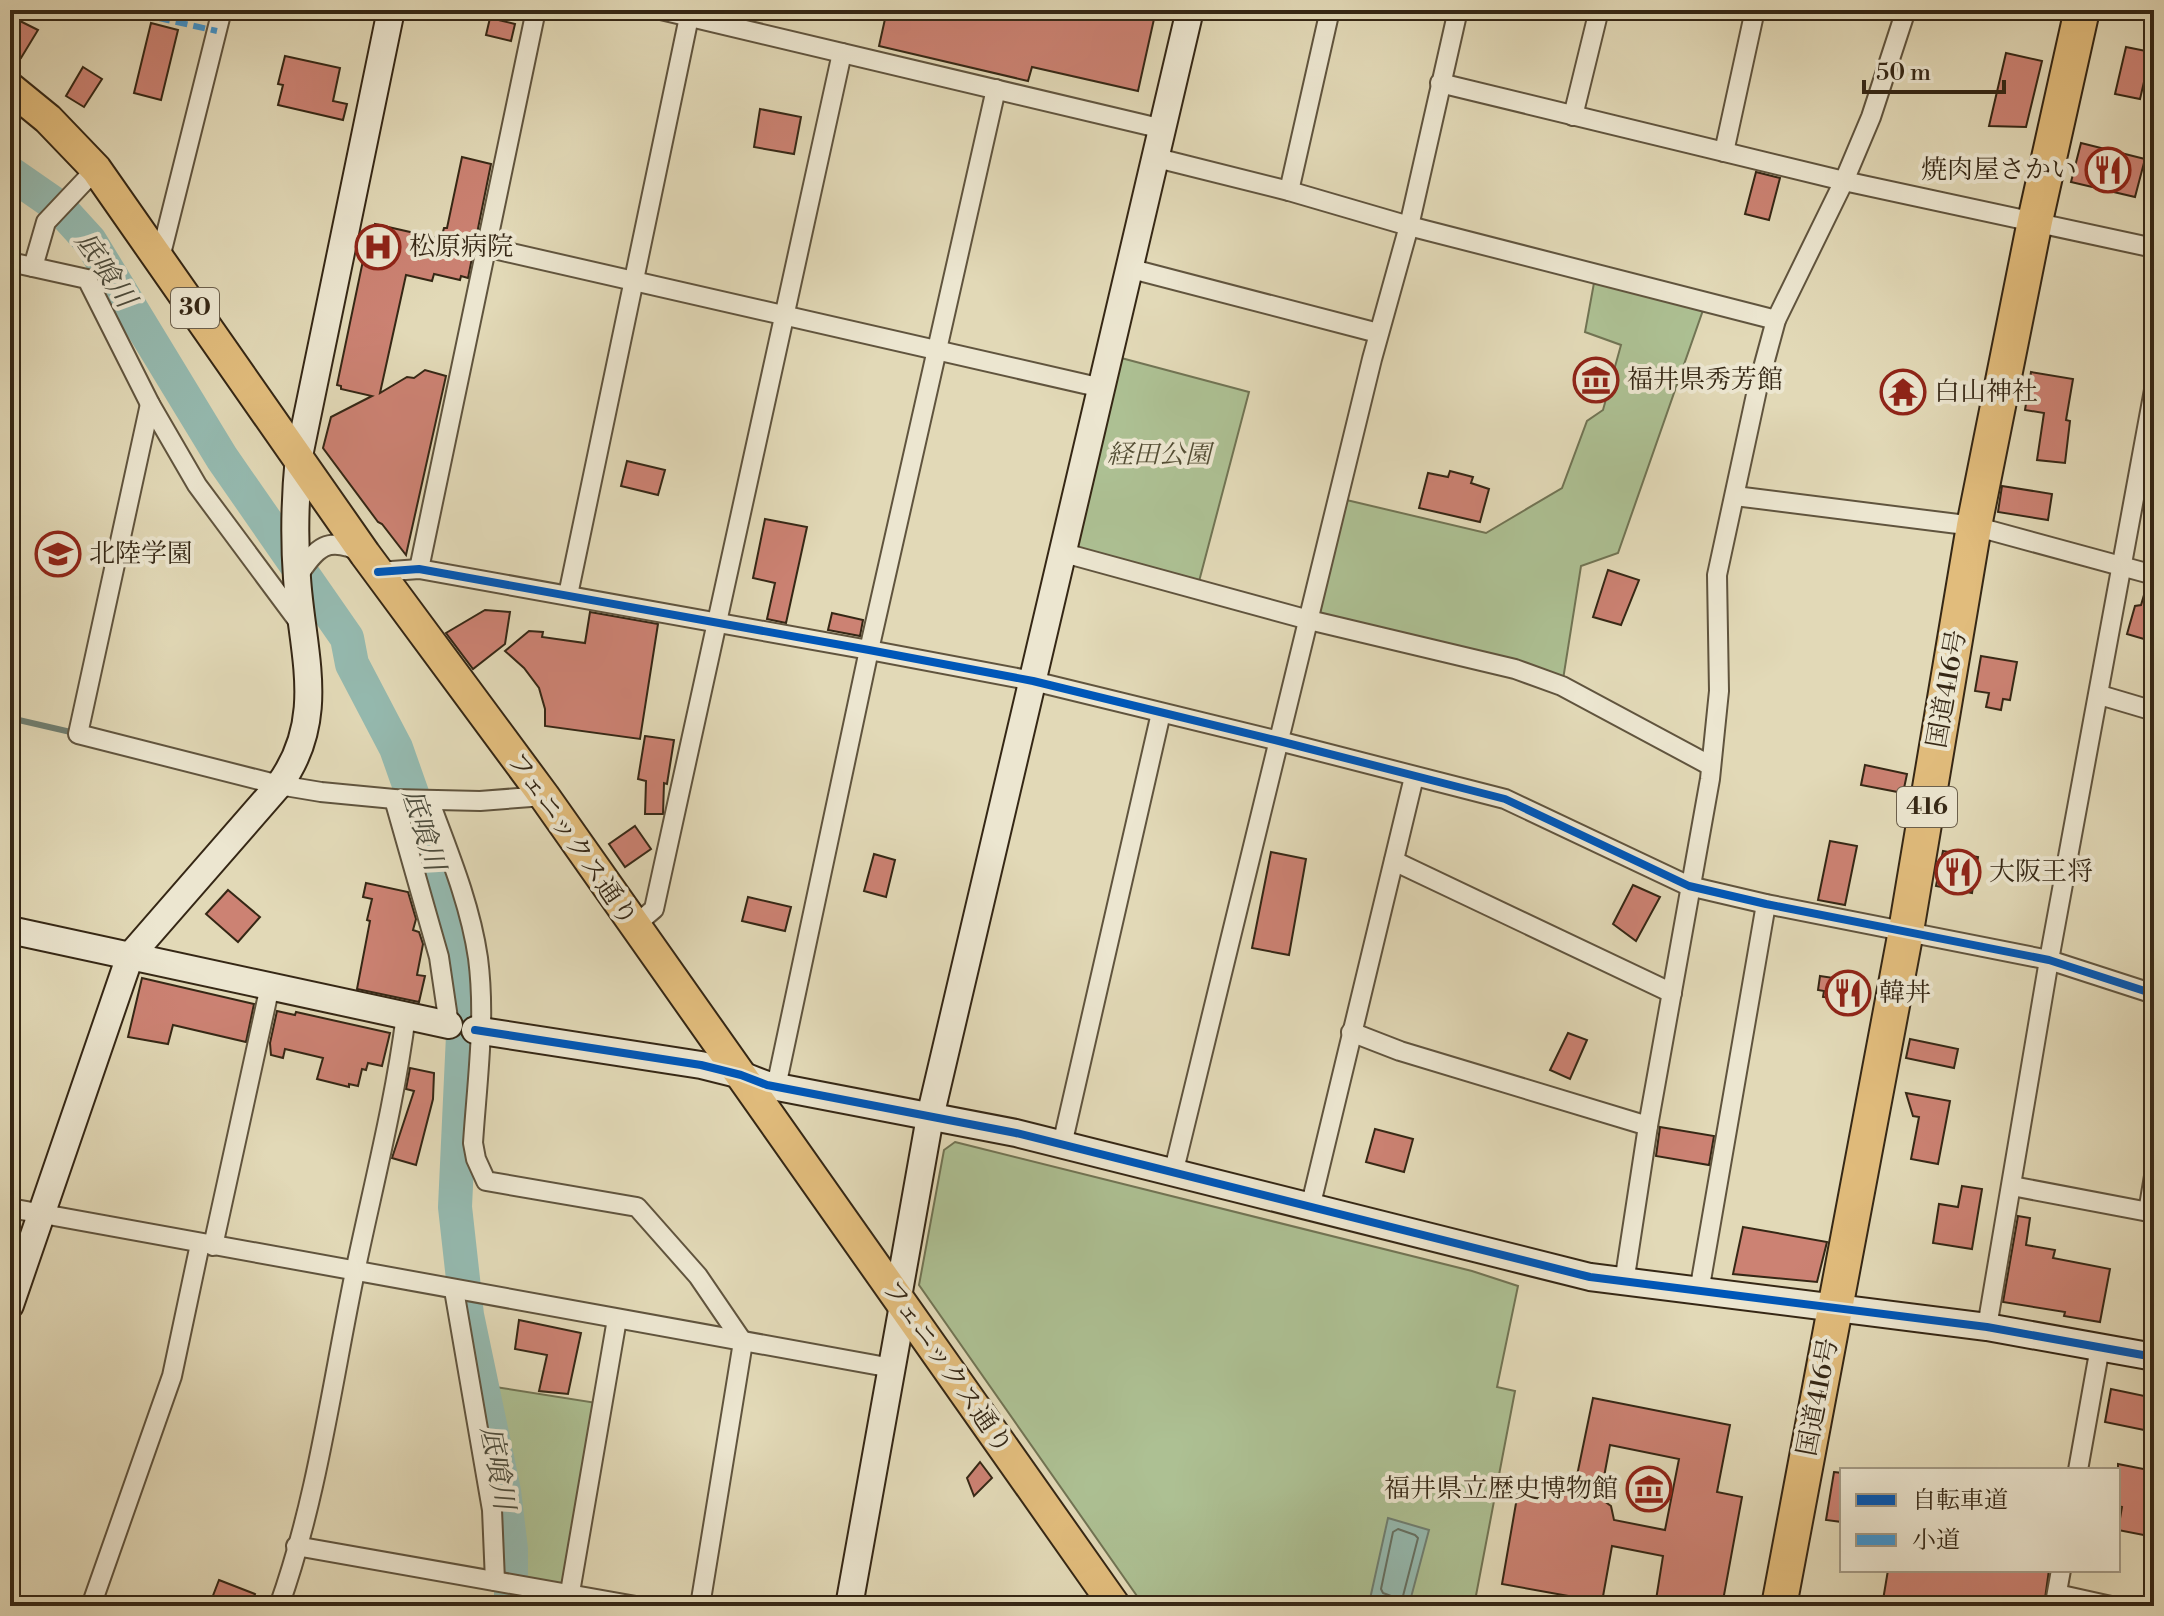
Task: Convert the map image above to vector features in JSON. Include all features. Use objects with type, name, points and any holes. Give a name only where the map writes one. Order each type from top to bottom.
[{"type":"highway","name":"国道416号","points":[[1779,1606],[1906,931],[1974,526],[2035,221],[2082,10]]},
{"type":"main road","name":"フェニックス通り","points":[[10,88],[48,119],[86,179],[160,258],[372,563],[544,796],[1115,1606]]},
{"type":"street","points":[[160,258],[222,10]]},
{"type":"street","points":[[10,1305],[130,956],[279,785],[298,753],[309,716],[297,577],[295,524],[299,456],[391,10]]},
{"type":"street","points":[[419,569],[536,10]]},
{"type":"street","points":[[661,10],[1163,129]]},
{"type":"street","points":[[849,1606],[892,1368],[930,1117],[1190,10]]},
{"type":"street","points":[[1289,191],[1330,10]]},
{"type":"street","points":[[1173,1174],[1378,333],[1409,226],[1458,10]]},
{"type":"street","points":[[1573,116],[1599,10]]},
{"type":"street","points":[[1724,152],[1755,10]]},
{"type":"street","points":[[1624,1283],[1711,766],[1719,691],[1717,575],[1757,390],[1776,320],[1844,181],[1871,117],[1906,10]]},
{"type":"street","points":[[568,595],[689,17]]},
{"type":"street","points":[[634,926],[654,909],[842,53]]},
{"type":"street","points":[[1440,83],[1844,181],[2154,248]]},
{"type":"street","points":[[776,1087],[869,650],[996,89]]},
{"type":"street","points":[[1157,158],[1776,320]]},
{"type":"street","points":[[33,267],[46,222],[86,179]]},
{"type":"street","points":[[485,247],[1102,388]]},
{"type":"street","points":[[10,262],[87,279],[150,404],[197,485],[302,623]]},
{"type":"street","points":[[1128,268],[1378,333]]},
{"type":"street","points":[[1987,1327],[2049,960],[2150,440],[2154,390]]},
{"type":"street","points":[[150,404],[78,734],[279,785],[321,792],[394,799],[480,801],[544,796]]},
{"type":"street","points":[[1735,496],[1974,526],[2154,575]]},
{"type":"street","points":[[297,577],[316,551],[327,545],[340,544],[372,563],[568,595],[1033,681],[1505,799],[1689,886],[2049,960],[2154,994]]},
{"type":"street","points":[[1064,553],[1309,620],[1515,669],[1562,686],[1711,766]]},
{"type":"street","points":[[2100,695],[2154,711]]},
{"type":"street","points":[[1062,1145],[1161,713]]},
{"type":"street","points":[[1310,1208],[1414,777]]},
{"type":"street","points":[[394,799],[439,957],[468,1028]]},
{"type":"street","points":[[429,800],[471,919],[478,961],[468,1028],[473,1143],[486,1181],[637,1207],[698,1276],[743,1342],[700,1606]]},
{"type":"street","points":[[1394,861],[1672,993]]},
{"type":"street","points":[[1699,1292],[1766,904]]},
{"type":"street","points":[[10,930],[468,1028],[701,1065],[776,1087],[1062,1145],[1535,1264],[1624,1283],[1987,1327],[2154,1357]]},
{"type":"street","points":[[91,1606],[172,1376],[270,986]]},
{"type":"street","points":[[279,1606],[318,1459],[396,1084],[406,1015]]},
{"type":"street","points":[[1351,1032],[1400,1051],[1648,1126]]},
{"type":"street","points":[[2012,1186],[2151,1212],[2154,1176]]},
{"type":"street","points":[[10,1208],[892,1368]]},
{"type":"street","points":[[454,1290],[504,1583]]},
{"type":"street","points":[[569,1600],[617,1319]]},
{"type":"street","points":[[2078,1468],[2100,1347]]},
{"type":"street","points":[[296,1546],[504,1583],[569,1600],[636,1606]]},
{"type":"street","points":[[2061,1572],[2056,1600],[2111,1606]]},
{"type":"green space","points":[[1596,272],[1709,293],[1618,553],[1581,566],[1562,686],[1310,616],[1338,498],[1486,533],[1562,488],[1587,421],[1603,410],[1621,345],[1585,332]]},
{"type":"green space","name":"経田公園","points":[[1110,355],[1249,392],[1197,589],[1064,553]]},
{"type":"green space","points":[[955,1142],[1472,1271],[1518,1286],[1497,1387],[1515,1391],[1474,1606],[1144,1606],[919,1285],[944,1150]]},
{"type":"green space","points":[[489,1386],[603,1404],[570,1594],[514,1585]]},
{"type":"water","points":[[1388,1518],[1429,1530],[1409,1605],[1370,1599]]},
{"type":"building","points":[[887,10],[1156,10],[1138,91],[1032,67],[1028,81],[879,46]]},
{"type":"building","points":[[10,16],[38,30],[21,58],[10,52]]},
{"type":"building","points":[[490,18],[515,24],[511,41],[486,35]]},
{"type":"building","points":[[151,23],[178,30],[161,100],[134,93]]},
{"type":"building","points":[[2126,47],[2151,52],[2140,99],[2115,94]]},
{"type":"building","points":[[2006,53],[2042,61],[2026,127],[1989,126]]},
{"type":"building","points":[[285,56],[340,68],[333,101],[347,104],[343,120],[278,105],[283,85],[278,84]]},
{"type":"building","points":[[83,67],[102,79],[84,107],[66,96]]},
{"type":"building","points":[[760,109],[801,117],[794,154],[754,147]]},
{"type":"building","name":"焼肉屋さかい","points":[[2081,143],[2145,159],[2135,197],[2071,182]]},
{"type":"building","points":[[462,157],[491,164],[468,278],[461,276],[460,280],[434,274],[432,281],[406,275],[380,393],[425,370],[446,376],[406,555],[323,448],[331,417],[372,396],[341,389],[337,385],[370,227],[374,228],[375,224],[441,239],[444,228],[447,228]]},
{"type":"building","points":[[1756,172],[1780,178],[1769,220],[1745,214]]},
{"type":"building","points":[[2031,372],[2073,379],[2066,420],[2070,421],[2065,463],[2037,460],[2044,413],[2025,410]]},
{"type":"building","points":[[627,461],[665,470],[658,495],[621,486]]},
{"type":"building","points":[[1450,471],[1473,477],[1471,483],[1489,489],[1480,522],[1419,508],[1428,473],[1448,477]]},
{"type":"building","points":[[2002,486],[2052,494],[2048,520],[1998,512]]},
{"type":"building","points":[[765,519],[807,527],[786,623],[767,619],[775,583],[753,578]]},
{"type":"building","points":[[1608,570],[1639,580],[1621,625],[1593,617]]},
{"type":"building","points":[[2147,585],[2154,587],[2154,642],[2127,634],[2135,606],[2141,605]]},
{"type":"building","points":[[485,610],[510,612],[505,644],[473,669],[446,633]]},
{"type":"building","points":[[590,612],[658,624],[640,739],[545,726],[545,709],[539,688],[524,668],[505,651],[529,631],[543,632],[542,637],[585,643]]},
{"type":"building","points":[[832,613],[863,620],[860,636],[828,630]]},
{"type":"building","points":[[1981,656],[2017,662],[2010,700],[2003,699],[2001,710],[1986,707],[1989,693],[1975,691]]},
{"type":"building","points":[[645,736],[674,740],[667,784],[664,783],[663,814],[645,814],[646,781],[638,779]]},
{"type":"building","points":[[1865,765],[1907,774],[1903,793],[1861,785]]},
{"type":"building","points":[[635,826],[651,849],[625,867],[609,844]]},
{"type":"building","points":[[1830,841],[1857,846],[1845,905],[1818,900]]},
{"type":"building","name":"大阪王将","points":[[1943,851],[1978,857],[1972,893],[1936,886]]},
{"type":"building","points":[[1271,852],[1306,859],[1289,955],[1252,948]]},
{"type":"building","points":[[874,854],[895,860],[886,897],[864,891]]},
{"type":"building","points":[[366,883],[408,892],[416,919],[413,930],[419,932],[423,944],[417,975],[425,976],[419,1002],[357,989],[372,899],[363,897]]},
{"type":"building","points":[[1633,885],[1660,897],[1636,941],[1613,924]]},
{"type":"building","points":[[228,890],[260,917],[238,942],[206,914]]},
{"type":"building","points":[[748,897],[791,907],[785,931],[742,921]]},
{"type":"building","points":[[1820,976],[1867,983],[1864,1002],[1823,997],[1824,991],[1818,990]]},
{"type":"building","points":[[142,978],[254,1004],[246,1042],[173,1025],[168,1044],[128,1037]]},
{"type":"building","points":[[277,1011],[295,1015],[296,1012],[390,1033],[382,1066],[368,1063],[366,1070],[362,1069],[358,1086],[349,1084],[349,1087],[317,1079],[323,1058],[285,1049],[283,1058],[271,1055],[270,1043]]},
{"type":"building","points":[[1568,1033],[1587,1040],[1570,1079],[1550,1070]]},
{"type":"building","points":[[1910,1039],[1958,1049],[1954,1068],[1906,1058]]},
{"type":"building","points":[[410,1068],[434,1073],[433,1099],[416,1165],[392,1158],[414,1091],[406,1089]]},
{"type":"building","points":[[1906,1093],[1950,1101],[1938,1164],[1911,1159],[1919,1117],[1913,1116]]},
{"type":"building","points":[[1660,1127],[1714,1136],[1709,1165],[1656,1156]]},
{"type":"building","points":[[1375,1129],[1413,1139],[1404,1172],[1366,1162]]},
{"type":"building","points":[[1962,1186],[1982,1189],[1972,1249],[1933,1243],[1939,1204],[1958,1207]]},
{"type":"building","points":[[2018,1216],[2030,1218],[2026,1245],[2055,1250],[2053,1258],[2110,1269],[2100,1322],[2064,1316],[2065,1312],[2003,1302]]},
{"type":"building","points":[[1743,1227],[1827,1242],[1817,1282],[1733,1274]]},
{"type":"building","points":[[519,1320],[581,1333],[568,1394],[539,1391],[547,1355],[515,1349]]},
{"type":"building","points":[[2111,1389],[2154,1398],[2154,1432],[2105,1422]]},
{"type":"building","points":[[1593,1398],[1730,1425],[1717,1492],[1742,1497],[1722,1606],[1655,1606],[1663,1556],[1612,1546],[1602,1602],[1502,1584],[1519,1486],[1573,1495]],"holes":[[[1610,1445],[1679,1459],[1665,1530],[1614,1520],[1611,1506],[1600,1498]]]},
{"type":"building","points":[[980,1462],[992,1478],[974,1496],[967,1478]]},
{"type":"building","points":[[2118,1464],[2154,1471],[2154,1537],[2120,1530],[2122,1507]]},
{"type":"building","points":[[1834,1472],[1840,1473],[1840,1522],[1826,1520]]},
{"type":"building","points":[[1888,1572],[2049,1572],[2044,1606],[1882,1606]]},
{"type":"building","points":[[219,1580],[255,1594],[251,1606],[209,1606]]},
{"type":"waterway","name":"底喰川","points":[[10,173],[59,207],[90,241],[222,458],[347,638],[352,664],[396,748],[445,887],[460,952],[464,1014],[455,1207],[467,1315],[504,1491],[511,1549],[511,1606]]},
{"type":"waterway","points":[[10,718],[75,733]]},
{"type":"marked path","points":[[123,10],[217,31]]},
{"type":"cycle path","points":[[378,572],[419,569],[1033,681],[1505,799],[1689,886],[2049,960],[2154,994]]},
{"type":"cycle path","points":[[475,1030],[701,1065],[767,1085],[1016,1133],[1590,1277],[1987,1327],[2154,1357]]},
{"type":"place","name":"焼肉屋さかい","points":[[2108,170]]},
{"type":"place","name":"松原病院","points":[[378,247]]},
{"type":"place","name":"福井県秀芳館","points":[[1596,380]]},
{"type":"place","name":"白山神社","points":[[1903,392]]},
{"type":"place","name":"北陸学園","points":[[58,554]]},
{"type":"place","name":"大阪王将","points":[[1958,872]]},
{"type":"place","name":"韓丼","points":[[1848,993]]},
{"type":"place","name":"福井県立歴史博物館","points":[[1649,1489]]}]
